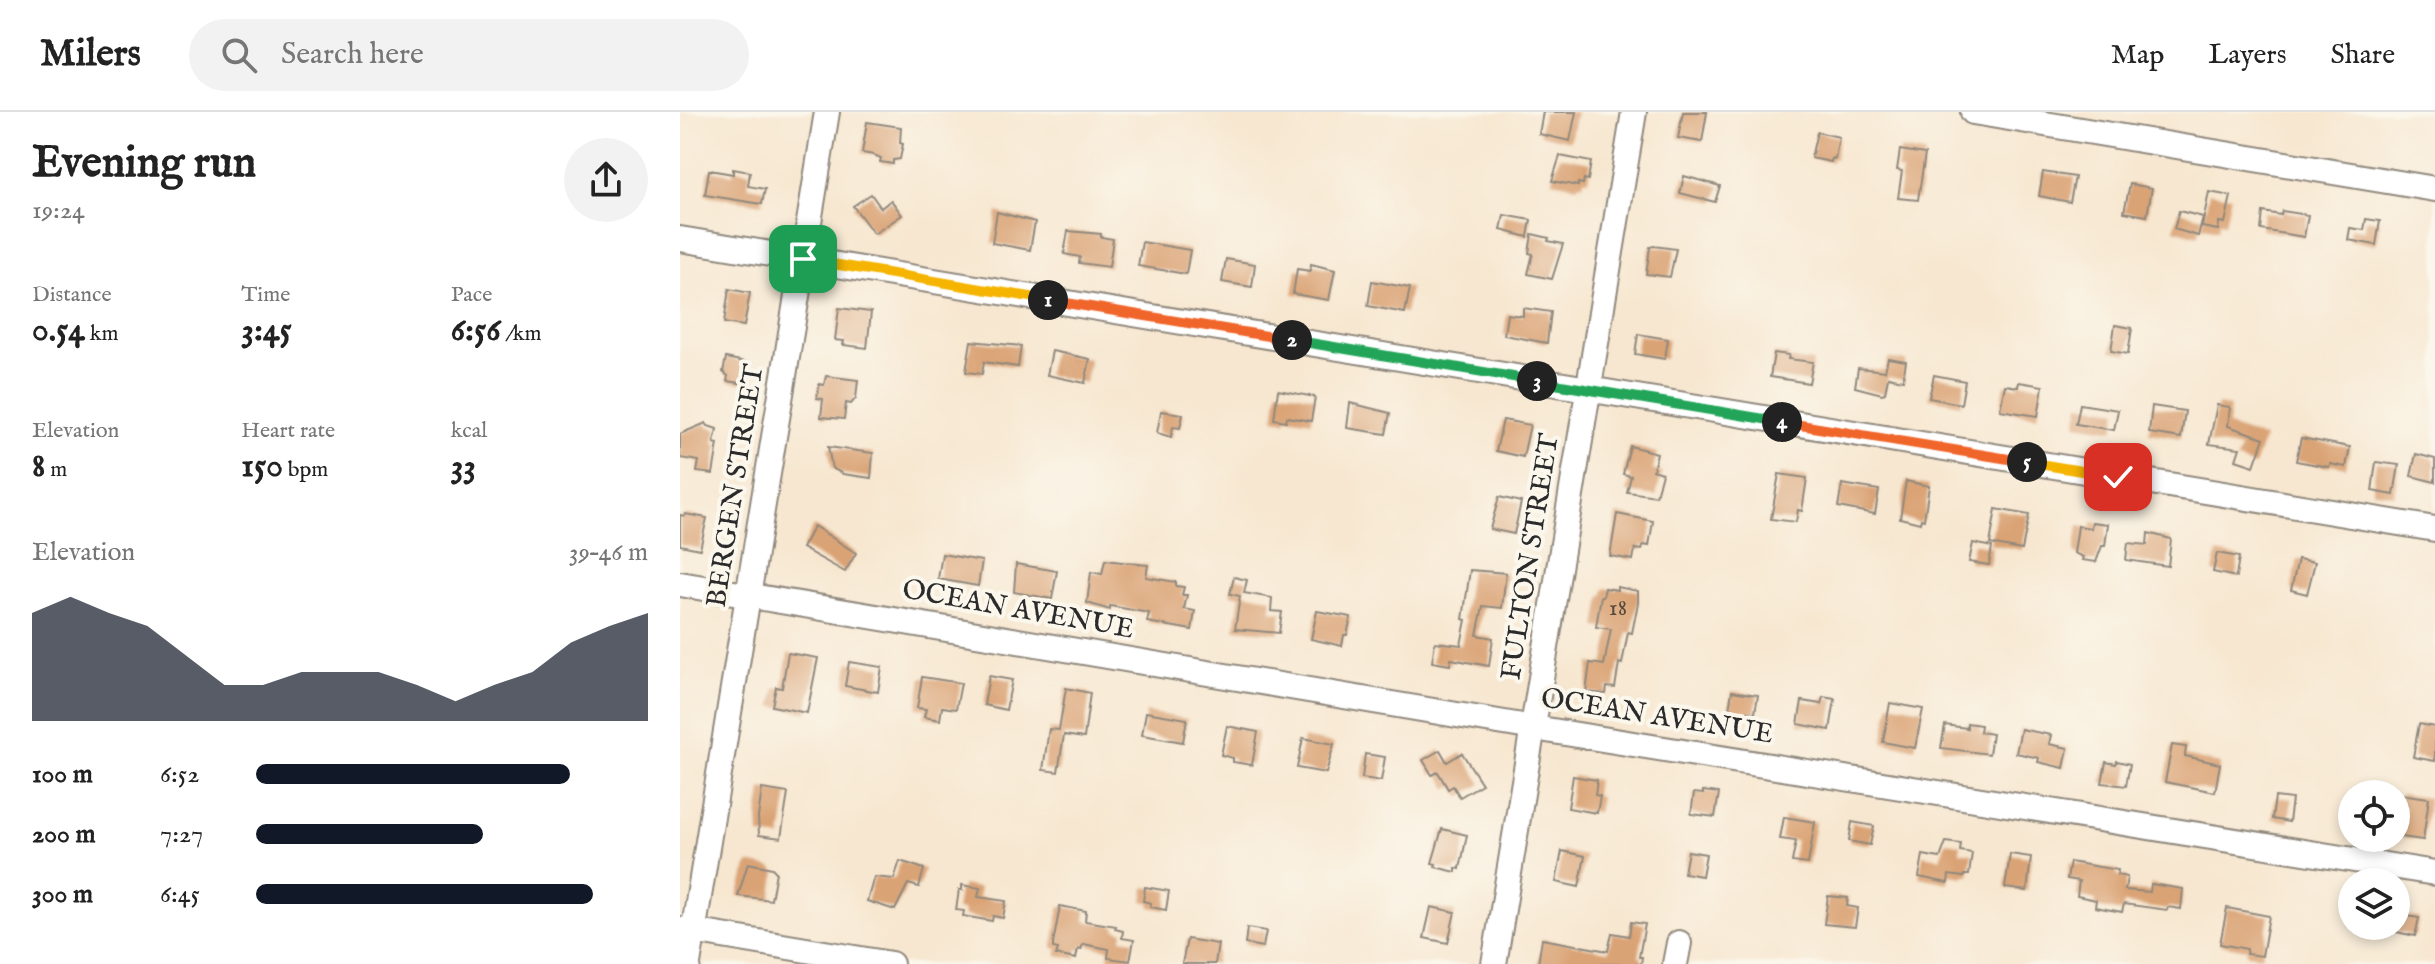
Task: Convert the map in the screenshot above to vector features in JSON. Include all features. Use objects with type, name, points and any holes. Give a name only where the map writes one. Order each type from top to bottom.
[{"type":"street","name":"BERGEN STREET","points":[[688,964],[687,930],[750,595],[827,112]]},
{"type":"street","name":"FULTON STREET","points":[[1494,964],[1634,112]]},
{"type":"street","points":[[1973,112],[2435,189]]},
{"type":"street","points":[[680,239],[2435,529]]},
{"type":"street","name":"OCEAN AVENUE","points":[[680,584],[1534,728],[2435,873]]},
{"type":"street","points":[[687,930],[891,964]]},
{"type":"building","points":[[1543,112],[1576,112],[1570,141],[1539,134]]},
{"type":"building","points":[[1683,112],[1707,112],[1702,142],[1678,138]]},
{"type":"building","points":[[867,122],[901,127],[900,143],[903,144],[900,159],[893,160],[893,164],[880,162],[881,158],[862,153]]},
{"type":"building","points":[[1817,132],[1839,137],[1835,159],[1832,158],[1831,162],[1811,158]]},
{"type":"building","points":[[1900,150],[1925,154],[1918,200],[1898,198],[1902,171],[1897,170]]},
{"type":"building","points":[[1560,156],[1591,162],[1588,180],[1584,179],[1583,184],[1578,183],[1578,186],[1552,181]]},
{"type":"building","points":[[733,169],[750,172],[748,186],[765,189],[762,204],[705,195],[709,170],[733,174]]},
{"type":"building","points":[[2043,172],[2075,177],[2070,202],[2039,196]]},
{"type":"building","points":[[1684,176],[1720,186],[1715,202],[1680,193]]},
{"type":"building","points":[[2130,184],[2152,188],[2147,216],[2124,212]]},
{"type":"building","points":[[2209,192],[2231,196],[2225,223],[2219,222],[2218,230],[2202,227]]},
{"type":"building","points":[[871,194],[881,208],[891,200],[902,215],[874,234],[853,206]]},
{"type":"building","points":[[2179,211],[2203,217],[2198,236],[2174,229]]},
{"type":"building","points":[[2282,211],[2308,215],[2304,237],[2261,230],[2263,212],[2281,215]]},
{"type":"building","points":[[997,212],[1035,222],[1030,250],[992,243]]},
{"type":"building","points":[[1504,215],[1531,220],[1528,237],[1501,230]]},
{"type":"building","points":[[2366,219],[2380,221],[2376,245],[2348,240],[2350,228],[2364,230]]},
{"type":"building","points":[[1068,231],[1101,234],[1101,237],[1113,239],[1109,267],[1079,263],[1080,257],[1064,254]]},
{"type":"building","points":[[1532,234],[1563,244],[1552,279],[1528,274],[1533,254],[1529,253]]},
{"type":"building","points":[[1142,242],[1190,250],[1186,274],[1138,266]]},
{"type":"building","points":[[1650,247],[1676,249],[1670,277],[1646,274]]},
{"type":"building","points":[[1226,259],[1255,264],[1252,287],[1222,282]]},
{"type":"building","points":[[1311,264],[1335,270],[1329,300],[1293,294],[1297,269],[1310,271]]},
{"type":"building","points":[[1372,281],[1410,288],[1405,313],[1368,306]]},
{"type":"building","points":[[729,289],[750,293],[744,326],[724,323]]},
{"type":"building","points":[[839,308],[871,312],[867,348],[843,345],[844,341],[835,340]]},
{"type":"building","points":[[1523,308],[1551,312],[1547,343],[1504,335],[1507,314],[1523,316]]},
{"type":"building","points":[[2115,325],[2132,328],[2128,354],[2111,351]]},
{"type":"building","points":[[1638,334],[1668,339],[1665,359],[1635,354]]},
{"type":"building","points":[[971,341],[1021,346],[1018,367],[984,362],[982,374],[966,372]]},
{"type":"building","points":[[1052,351],[1090,359],[1085,383],[1047,375]]},
{"type":"building","points":[[1774,353],[1789,355],[1788,359],[1813,362],[1809,383],[1770,377]]},
{"type":"building","points":[[726,358],[750,363],[746,384],[727,381],[728,376],[723,372]]},
{"type":"building","points":[[1888,358],[1906,361],[1903,380],[1888,377],[1885,393],[1882,394],[1855,387],[1858,368],[1885,371]]},
{"type":"building","points":[[1934,375],[1965,381],[1961,404],[1929,398]]},
{"type":"building","points":[[826,376],[858,380],[856,398],[851,404],[846,403],[844,419],[821,417],[823,399],[817,398],[819,384],[824,385]]},
{"type":"building","points":[[2019,382],[2043,386],[2038,416],[2000,410],[2005,385],[2018,387]]},
{"type":"building","points":[[1278,390],[1315,397],[1311,421],[1287,417],[1286,421],[1274,419]]},
{"type":"building","points":[[1350,403],[1390,413],[1386,434],[1347,428]]},
{"type":"building","points":[[2080,404],[2118,410],[2114,430],[2076,424]]},
{"type":"building","points":[[2217,405],[2230,407],[2228,426],[2264,438],[2254,466],[2236,460],[2240,448],[2209,444]]},
{"type":"building","points":[[2152,406],[2185,411],[2181,438],[2149,433]]},
{"type":"building","points":[[1161,411],[1183,414],[1180,428],[1173,427],[1171,437],[1157,433]]},
{"type":"building","points":[[1503,420],[1530,425],[1523,457],[1496,451]]},
{"type":"building","points":[[706,423],[717,429],[713,474],[697,472],[699,461],[680,458],[680,434]]},
{"type":"building","points":[[2301,438],[2350,447],[2346,467],[2296,461]]},
{"type":"building","points":[[1630,446],[1657,453],[1653,470],[1662,473],[1656,496],[1627,492],[1631,476],[1623,474]]},
{"type":"building","points":[[828,447],[873,453],[871,478],[843,474],[832,468]]},
{"type":"building","points":[[2416,454],[2435,459],[2435,482],[2411,476]]},
{"type":"building","points":[[2376,462],[2399,465],[2394,495],[2372,491]]},
{"type":"building","points":[[1779,474],[1807,478],[1802,511],[1798,510],[1796,522],[1771,519]]},
{"type":"building","points":[[1906,481],[1929,486],[1924,520],[1921,519],[1920,523],[1900,518]]},
{"type":"building","points":[[1842,484],[1879,490],[1875,514],[1838,507]]},
{"type":"building","points":[[1499,497],[1521,502],[1514,534],[1490,529]]},
{"type":"building","points":[[1996,509],[2029,515],[2022,550],[1990,544]]},
{"type":"building","points":[[1617,514],[1653,521],[1649,546],[1643,545],[1642,550],[1635,549],[1633,560],[1610,556]]},
{"type":"building","points":[[680,515],[707,518],[700,549],[680,545]]},
{"type":"building","points":[[2092,522],[2108,524],[2105,546],[2102,546],[2096,562],[2082,560],[2083,557],[2074,553],[2078,526],[2091,528]]},
{"type":"building","points":[[814,526],[856,553],[845,572],[802,548]]},
{"type":"building","points":[[2148,533],[2171,539],[2168,566],[2126,560],[2128,543],[2147,545]]},
{"type":"building","points":[[1973,543],[1992,547],[1989,565],[1969,562]]},
{"type":"building","points":[[2217,553],[2239,557],[2236,577],[2213,572]]},
{"type":"building","points":[[942,554],[982,561],[978,586],[938,579]]},
{"type":"building","points":[[2298,559],[2315,562],[2307,594],[2291,590]]},
{"type":"building","points":[[1105,560],[1148,565],[1146,577],[1176,582],[1176,586],[1184,587],[1182,595],[1187,595],[1184,609],[1195,611],[1192,630],[1147,622],[1149,613],[1110,606],[1110,610],[1087,603],[1091,572],[1102,574]]},
{"type":"building","points":[[1016,564],[1057,571],[1052,599],[1014,592]]},
{"type":"building","points":[[1470,570],[1506,573],[1502,608],[1483,606],[1477,635],[1493,638],[1489,666],[1451,659],[1450,665],[1432,662],[1435,642],[1461,645]]},
{"type":"building","points":[[1234,577],[1247,580],[1244,593],[1272,598],[1271,611],[1282,612],[1279,633],[1235,629],[1240,596],[1230,594]]},
{"type":"building","points":[[1617,587],[1638,591],[1632,633],[1628,632],[1615,688],[1607,687],[1606,694],[1586,692],[1590,663],[1604,665],[1611,629],[1596,627],[1601,596],[1605,588],[1617,590]]},
{"type":"building","points":[[1317,611],[1351,617],[1342,646],[1311,639]]},
{"type":"building","points":[[788,653],[818,658],[807,713],[772,706],[776,687],[782,688]]},
{"type":"building","points":[[849,662],[882,667],[878,692],[845,686]]},
{"type":"building","points":[[989,676],[1012,680],[1006,710],[984,705]]},
{"type":"building","points":[[922,677],[961,683],[956,709],[942,707],[940,720],[924,717],[926,709],[917,708]]},
{"type":"building","points":[[1066,688],[1090,693],[1084,738],[1064,735],[1058,772],[1043,770],[1049,729],[1059,730]]},
{"type":"building","points":[[1732,691],[1758,695],[1755,713],[1729,709]]},
{"type":"building","points":[[1823,697],[1835,699],[1830,730],[1798,724],[1802,701],[1821,704]]},
{"type":"building","points":[[1890,703],[1923,709],[1915,748],[1883,742]]},
{"type":"building","points":[[1146,712],[1187,719],[1183,742],[1142,735]]},
{"type":"building","points":[[1967,723],[1981,725],[1980,732],[1992,734],[1989,754],[1941,748],[1945,725],[1967,728]]},
{"type":"building","points":[[2419,724],[2435,727],[2435,761],[2413,757]]},
{"type":"building","points":[[1227,726],[1258,732],[1252,765],[1233,762],[1233,758],[1221,755]]},
{"type":"building","points":[[2021,729],[2051,735],[2049,744],[2068,748],[2064,768],[2016,753]]},
{"type":"building","points":[[1303,738],[1334,744],[1326,773],[1297,768]]},
{"type":"building","points":[[2172,745],[2186,747],[2185,756],[2220,764],[2215,792],[2165,782]]},
{"type":"building","points":[[1440,750],[1447,762],[1462,753],[1482,784],[1460,797],[1453,786],[1448,789],[1438,772],[1432,775],[1423,760]]},
{"type":"building","points":[[1365,754],[1385,757],[1381,781],[1362,778]]},
{"type":"building","points":[[2117,761],[2130,764],[2126,786],[2102,783],[2106,762],[2116,764]]},
{"type":"building","points":[[1573,776],[1597,780],[1595,795],[1600,796],[1597,813],[1568,808]]},
{"type":"building","points":[[762,789],[788,793],[781,838],[759,835]]},
{"type":"building","points":[[1703,791],[1719,793],[1715,817],[1691,814],[1694,793],[1703,794]]},
{"type":"building","points":[[2410,795],[2429,798],[2423,840],[2410,838]]},
{"type":"building","points":[[2275,797],[2292,799],[2289,822],[2272,819]]},
{"type":"building","points":[[1784,817],[1815,822],[1808,864],[1792,862],[1796,841],[1780,839]]},
{"type":"building","points":[[1852,822],[1874,826],[1870,845],[1849,841]]},
{"type":"building","points":[[1442,829],[1467,835],[1460,869],[1456,868],[1456,872],[1435,867],[1436,864],[1432,863]]},
{"type":"building","points":[[1946,842],[1961,844],[1960,851],[1972,853],[1969,875],[1949,875],[1948,883],[1919,877],[1923,855],[1940,858]]},
{"type":"building","points":[[1562,851],[1585,856],[1579,887],[1556,882]]},
{"type":"building","points":[[1688,851],[1706,854],[1702,876],[1684,873]]},
{"type":"building","points":[[2010,854],[2031,857],[2027,891],[2005,888]]},
{"type":"building","points":[[900,861],[924,869],[919,887],[908,884],[895,910],[867,901],[874,877],[894,879]]},
{"type":"building","points":[[2070,862],[2118,870],[2117,875],[2127,877],[2125,890],[2150,892],[2151,884],[2183,889],[2181,909],[2124,904],[2122,912],[2095,907],[2096,900],[2077,896],[2079,881],[2067,879]]},
{"type":"building","points":[[748,863],[772,868],[776,872],[771,900],[738,896]]},
{"type":"building","points":[[962,885],[980,888],[978,897],[1006,901],[1003,918],[993,916],[992,921],[963,916],[964,911],[956,910]]},
{"type":"building","points":[[1145,887],[1169,891],[1166,910],[1150,907],[1151,903],[1143,901]]},
{"type":"building","points":[[1828,896],[1848,898],[1847,906],[1858,908],[1855,927],[1824,924]]},
{"type":"building","points":[[1060,906],[1086,911],[1085,921],[1116,926],[1115,929],[1123,931],[1122,938],[1134,940],[1130,961],[1108,958],[1109,949],[1083,944],[1081,950],[1078,949],[1076,959],[1056,955],[1058,949],[1053,948],[1053,944]]},
{"type":"building","points":[[1431,907],[1455,912],[1448,943],[1424,938]]},
{"type":"building","points":[[2227,908],[2269,916],[2262,956],[2246,954],[2247,949],[2220,944]]},
{"type":"building","points":[[2410,916],[2419,918],[2415,936],[2410,935]]},
{"type":"building","points":[[1631,922],[1645,924],[1639,957],[1642,957],[1641,964],[1538,964],[1542,939],[1608,951],[1612,933],[1629,936]]},
{"type":"building","points":[[1247,928],[1266,931],[1263,947],[1245,944]]},
{"type":"building","points":[[1187,939],[1218,944],[1215,964],[1182,964]]},
{"type":"route","points":[[803,259],[2118,477]]}]
